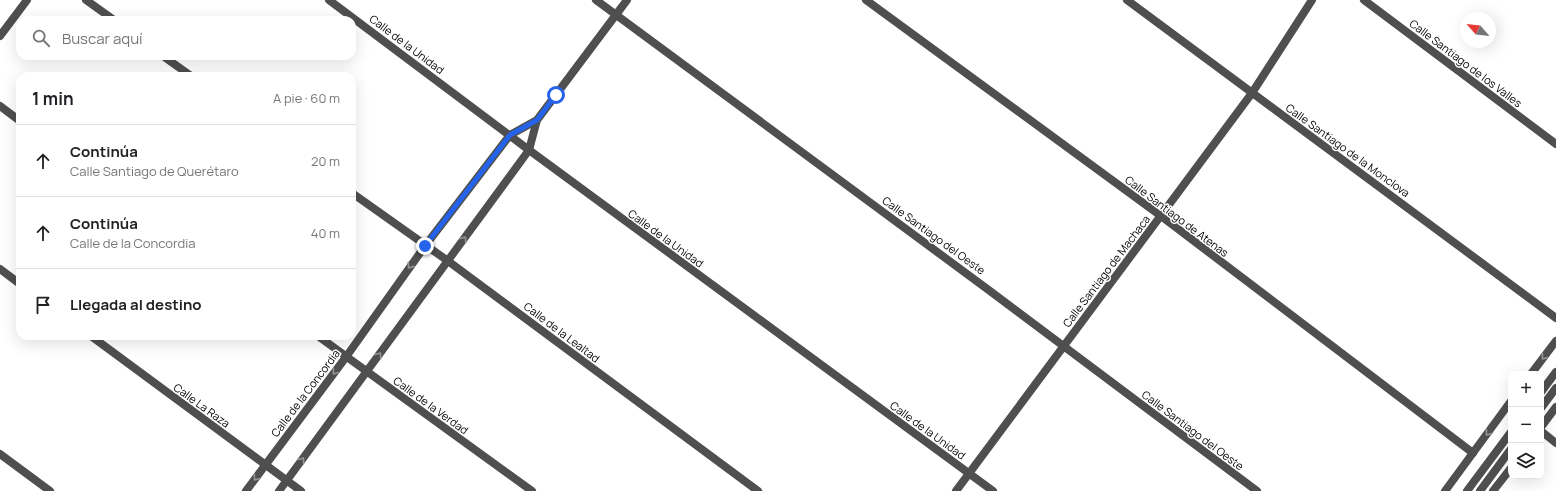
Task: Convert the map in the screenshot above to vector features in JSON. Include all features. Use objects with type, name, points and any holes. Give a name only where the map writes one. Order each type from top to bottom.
[{"type":"street","points":[[0,36],[27,0]]},
{"type":"street","points":[[86,0],[108,16]]},
{"type":"street","name":"Calle de la Unidad","points":[[329,0],[350,16]]},
{"type":"street","name":"Calle Santiago del Oeste","points":[[596,0],[1064,346],[1257,491]]},
{"type":"street","points":[[279,491],[528,150],[537,120],[627,0]]},
{"type":"street","name":"Calle Santiago de Atenas","points":[[866,0],[1160,216],[1473,453]]},
{"type":"street","name":"Calle Santiago de la Monclova","points":[[1127,0],[1556,318]]},
{"type":"street","name":"Calle Santiago de Machaca","points":[[956,491],[1252,93],[1312,0]]},
{"type":"street","name":"Calle Santiago de los Valles","points":[[1364,0],[1556,144]]},
{"type":"street","name":"Calle de la Unidad","points":[[356,20],[528,150],[993,491]]},
{"type":"street","points":[[169,60],[185,72]]},
{"type":"street","points":[[0,106],[16,118]]},
{"type":"street","points":[[510,135],[537,120]]},
{"type":"street","name":"Calle de la Concordia","points":[[246,491],[346,357],[425,246],[510,135]]},
{"type":"street","name":"Calle de la Lealtad","points":[[356,196],[448,261],[758,491]]},
{"type":"street","points":[[0,269],[16,281]]},
{"type":"street","name":"Calle La Raza","points":[[96,340],[300,491]]},
{"type":"street","name":"Calle de la Verdad","points":[[323,340],[532,491]]},
{"type":"street","points":[[1533,371],[1556,341]]},
{"type":"street","points":[[1544,388],[1556,372]]},
{"type":"street","points":[[1542,407],[1556,388]]},
{"type":"street","points":[[1444,491],[1508,405]]},
{"type":"street","points":[[1544,423],[1556,407]]},
{"type":"street","points":[[1544,433],[1556,443]]},
{"type":"street","points":[[1467,491],[1508,436]]},
{"type":"street","points":[[1480,491],[1508,453]]},
{"type":"street","points":[[0,454],[50,491]]},
{"type":"street","points":[[1494,491],[1508,472]]},
{"type":"route","points":[[425,246],[510,135],[537,120],[556,95]]}]
